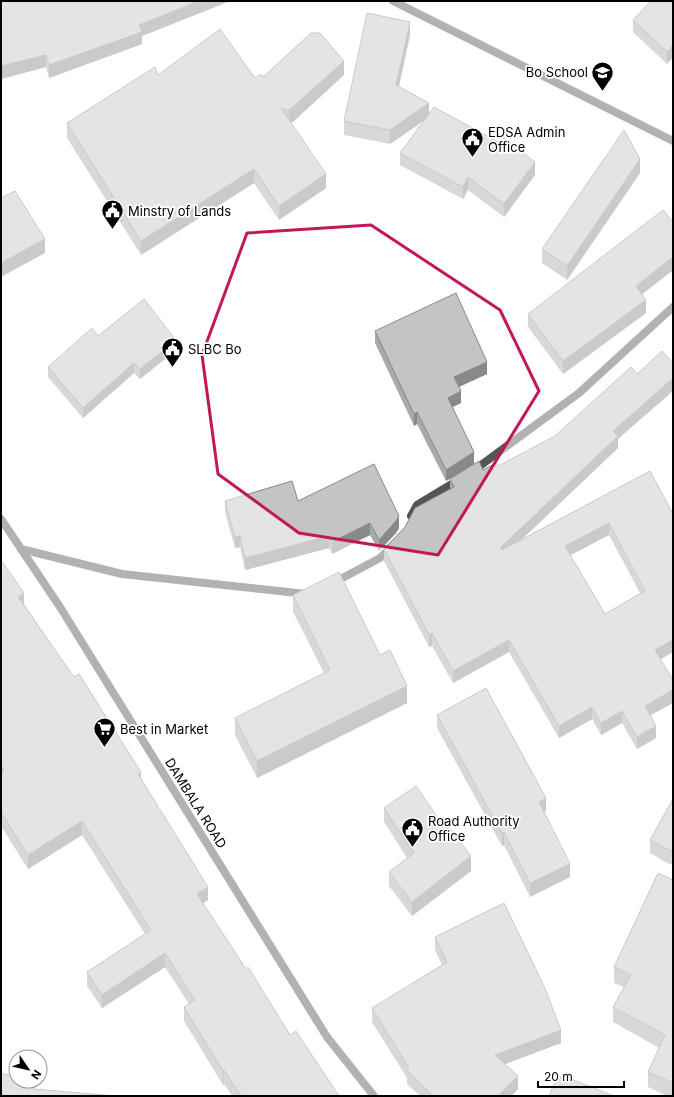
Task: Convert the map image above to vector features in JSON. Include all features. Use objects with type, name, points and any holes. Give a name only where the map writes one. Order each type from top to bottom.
[{"type":"street","points":[[392,1],[673,141]]},
{"type":"street","points":[[407,524],[417,505],[478,468],[578,393],[673,307]]},
{"type":"street","name":"DAMBALA ROAD","points":[[1,519],[60,607],[327,1037],[374,1096]]},
{"type":"street","points":[[326,587],[380,558],[395,542]]},
{"type":"street","points":[[21,549],[122,574],[312,595]]},
{"type":"highlighted area","points":[[371,225],[500,310],[539,391],[438,555],[299,533],[218,474],[202,355],[247,233]]},
{"type":"building","points":[[1,1],[199,1],[139,25],[142,32],[49,65],[46,55],[1,66]]},
{"type":"building","points":[[651,1],[673,1],[673,45],[667,52],[633,20]]},
{"type":"building","points":[[367,13],[410,22],[396,85],[429,103],[390,130],[344,121]]},
{"type":"building","points":[[220,29],[255,78],[261,74],[263,77],[311,33],[320,33],[344,61],[289,110],[281,108],[326,174],[279,206],[254,169],[141,241],[67,123],[155,67],[158,75]]},
{"type":"building","points":[[434,107],[500,143],[504,138],[535,162],[504,204],[468,177],[463,187],[400,153]]},
{"type":"building","points":[[624,130],[640,159],[567,266],[542,249]]},
{"type":"building","points":[[15,191],[45,239],[1,263],[1,198]]},
{"type":"building","points":[[663,210],[673,222],[673,257],[636,286],[646,300],[563,361],[528,314]]},
{"type":"building","points":[[456,293],[487,362],[454,377],[461,391],[448,398],[474,452],[446,470],[417,412],[414,414],[375,331]]},
{"type":"building","points":[[144,299],[176,340],[140,369],[134,363],[83,408],[48,367],[92,328],[98,336]]},
{"type":"building","points":[[662,351],[673,363],[673,378],[613,431],[618,436],[500,548],[502,550],[650,471],[673,514],[673,640],[655,650],[673,680],[673,690],[645,706],[656,726],[637,737],[622,711],[601,723],[592,707],[559,726],[509,640],[453,671],[432,633],[429,635],[384,549],[405,527],[415,508],[454,487],[450,479],[479,461],[483,470],[496,463],[498,466],[555,436],[631,367],[637,374]],"holes":[[[609,523],[645,591],[605,614],[565,546]]]},
{"type":"building","points":[[374,464],[399,516],[379,540],[370,523],[332,542],[329,536],[245,558],[240,536],[235,537],[225,501],[292,481],[298,501]]},
{"type":"building","points":[[1,560],[24,593],[18,597],[74,677],[79,674],[141,772],[138,774],[208,887],[197,894],[246,969],[248,967],[290,1035],[296,1031],[339,1096],[241,1096],[224,1070],[223,1071],[184,1007],[195,1000],[165,953],[102,995],[87,972],[151,930],[82,821],[28,855],[1,812],[1,773],[4,771],[1,765]]},
{"type":"building","points":[[339,572],[380,655],[390,650],[407,686],[257,761],[235,718],[330,670],[293,595]]},
{"type":"building","points":[[486,688],[546,798],[539,802],[570,864],[530,883],[504,832],[502,833],[437,715]]},
{"type":"building","points":[[416,786],[445,828],[448,826],[471,856],[412,902],[389,872],[414,853],[384,808]]},
{"type":"building","points":[[673,799],[673,851],[650,840]]},
{"type":"building","points":[[658,873],[673,880],[673,1083],[648,1072],[665,1035],[613,1007],[631,975],[614,967]]},
{"type":"building","points":[[504,903],[544,986],[561,1030],[495,1055],[518,1076],[498,1096],[433,1096],[407,1070],[409,1068],[372,1008],[447,962],[435,937]]},
{"type":"building","points":[[1,1073],[8,1075],[8,1089],[34,1089],[115,1096],[1,1096]]},
{"type":"building","points":[[557,1077],[566,1077],[614,1096],[549,1096]]},
{"type":"place","name":"Bo School","points":[[603,92]]},
{"type":"place","name":"EDSA Admin Office","points":[[472,158]]},
{"type":"place","name":"Minstry of Lands","points":[[113,230]]},
{"type":"place","name":"SLBC Bo","points":[[172,368]]},
{"type":"place","name":"Best in Market","points":[[105,748]]},
{"type":"place","name":"Road Authority Office","points":[[413,848]]}]
